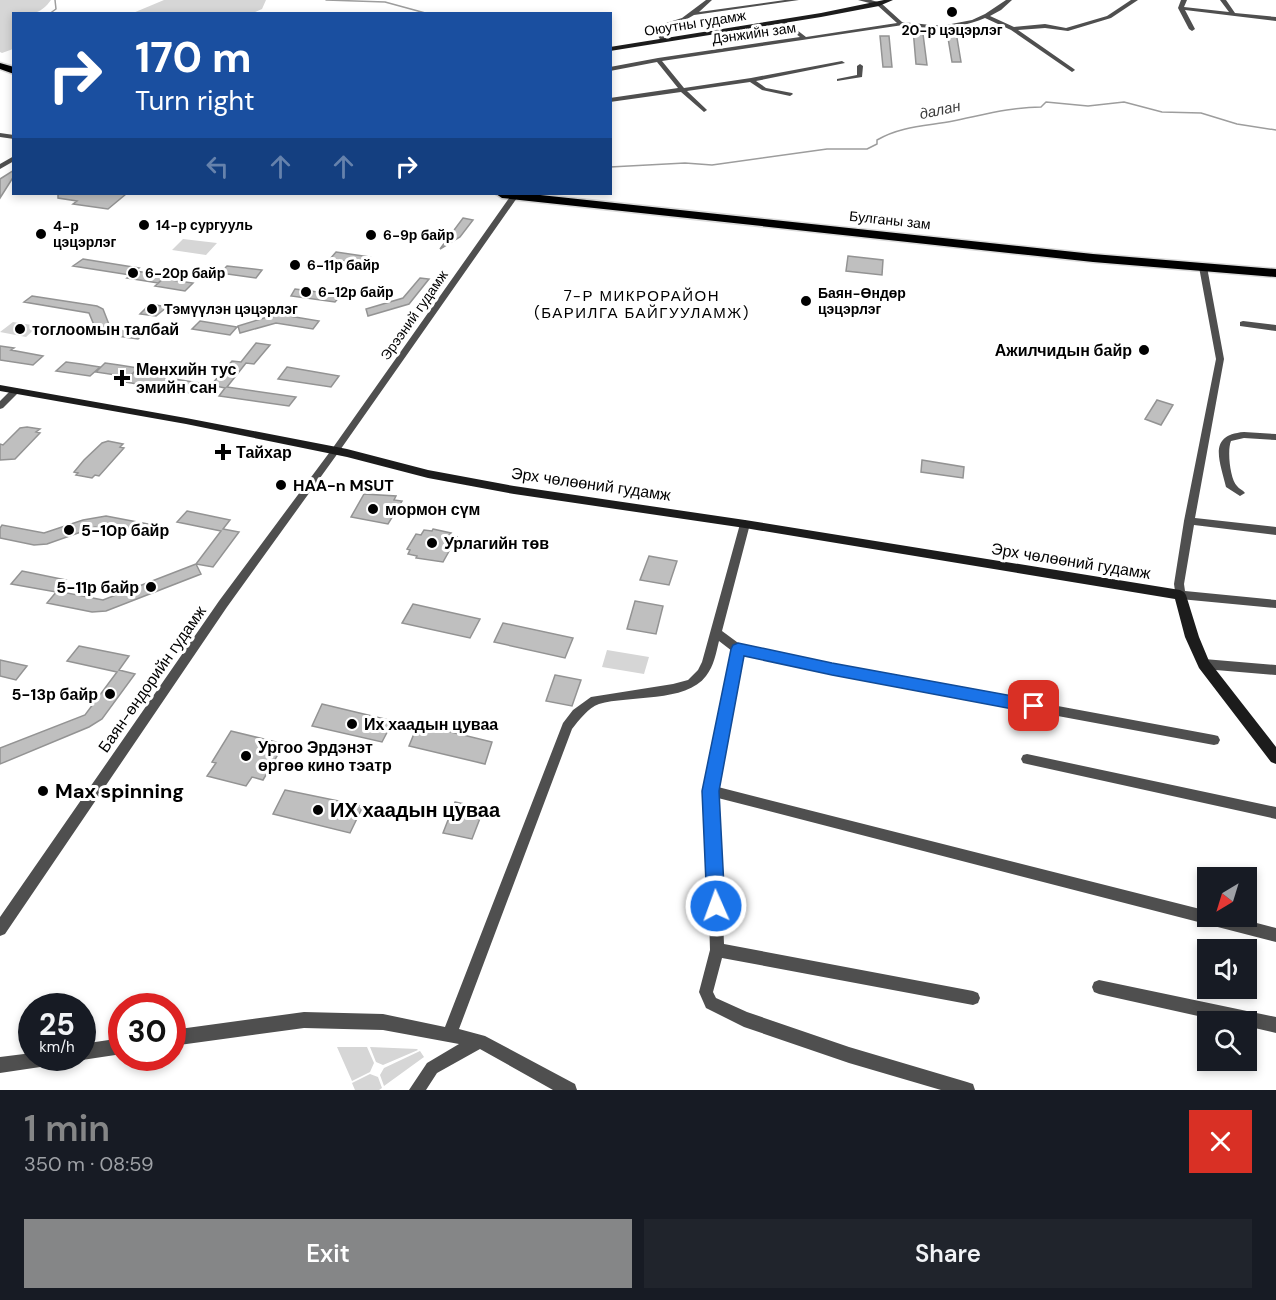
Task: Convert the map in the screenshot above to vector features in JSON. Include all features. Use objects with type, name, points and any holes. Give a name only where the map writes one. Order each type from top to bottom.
[{"type":"highway","name":"Булганы зам","points":[[517,195],[1093,258],[1276,273]]},
{"type":"main road","name":"Оюутны гудамж","points":[[612,49],[782,21],[879,4],[890,0]]},
{"type":"main road","name":"Эрх чөлөөний гудамж","points":[[0,388],[335,451],[428,474],[514,490],[745,524],[1180,595]]},
{"type":"main road","points":[[1180,595],[1192,636],[1204,664],[1276,758]]},
{"type":"street","points":[[663,40],[655,28],[675,24],[695,14],[709,0]]},
{"type":"street","points":[[695,14],[796,0]]},
{"type":"street","points":[[861,0],[879,4],[902,24]]},
{"type":"street","name":"Дэнжийн зам","points":[[612,69],[902,24],[960,24],[999,10],[1009,0]]},
{"type":"street","points":[[1013,29],[1045,26],[1066,30],[1108,17],[1135,0]]},
{"type":"street","points":[[1181,8],[1185,0]]},
{"type":"street","points":[[1223,0],[1233,14]]},
{"type":"street","points":[[1181,8],[1276,20]]},
{"type":"street","points":[[1181,8],[1192,29]]},
{"type":"street","points":[[985,16],[1013,29],[1072,70]]},
{"type":"street","points":[[782,21],[804,39]]},
{"type":"street","points":[[658,60],[683,90],[704,110]]},
{"type":"street","points":[[612,100],[751,80],[842,63]]},
{"type":"street","points":[[839,80],[860,76],[860,66]]},
{"type":"street","points":[[751,80],[764,89],[790,94]]},
{"type":"street","name":"Эрээний гудамж","points":[[335,451],[507,195]]},
{"type":"street","points":[[1203,267],[1220,359],[1189,521],[1179,584],[1180,595],[1276,604]]},
{"type":"street","points":[[1243,324],[1276,328]]},
{"type":"street","points":[[0,406],[15,391]]},
{"type":"street","points":[[1240,493],[1230,487],[1222,449],[1227,441],[1238,433],[1276,437]]},
{"type":"street","name":"Баян-өндорийн гудамж","points":[[0,928],[224,604],[335,451]]},
{"type":"street","points":[[1189,521],[1276,531]]},
{"type":"street","points":[[450,1034],[567,727],[577,713],[595,700],[673,689],[692,683],[702,673],[708,662],[745,524]]},
{"type":"street","points":[[716,632],[738,649],[832,669],[1214,740]]},
{"type":"street","points":[[738,649],[711,791],[717,950],[706,992],[711,1003],[722,1010],[849,1055],[967,1090]]},
{"type":"street","points":[[1204,664],[1276,670]]},
{"type":"street","points":[[1027,759],[1276,813]]},
{"type":"street","points":[[711,791],[1276,935]]},
{"type":"street","points":[[717,950],[974,998]]},
{"type":"street","points":[[1099,987],[1276,1025]]},
{"type":"street","points":[[186,1036],[304,1020],[382,1022],[480,1041],[569,1090]]},
{"type":"street","points":[[417,1090],[432,1068],[480,1041]]},
{"type":"street","points":[[0,1065],[18,1062]]},
{"type":"shaded area","points":[[0,0],[51,0],[37,12],[12,12],[12,49],[0,52]]},
{"type":"shaded area","points":[[164,0],[266,0],[262,9],[255,12],[135,12]]},
{"type":"shaded area","points":[[183,239],[217,243],[206,255],[172,250]]},
{"type":"shaded area","name":"тоглоомын талбай","points":[[13,322],[38,326],[26,337],[0,332]]},
{"type":"shaded area","points":[[607,650],[649,657],[644,674],[602,667]]},
{"type":"shaded area","points":[[337,1047],[367,1047],[374,1063],[370,1072],[352,1081]]},
{"type":"shaded area","points":[[370,1047],[418,1050],[383,1065],[376,1062]]},
{"type":"shaded area","points":[[420,1051],[424,1057],[384,1086],[380,1075],[384,1068]]},
{"type":"shaded area","points":[[370,1074],[378,1077],[382,1088],[355,1090],[352,1083]]},
{"type":"building","points":[[913,29],[923,34],[927,65],[916,64]]},
{"type":"building","points":[[947,32],[956,32],[961,62],[952,62]]},
{"type":"building","points":[[880,36],[889,36],[892,67],[883,67]]},
{"type":"building","points":[[12,171],[12,179],[0,198],[0,179]]},
{"type":"building","points":[[58,195],[125,195],[108,209],[73,204],[77,201],[58,198]]},
{"type":"building","points":[[463,218],[473,220],[460,237],[440,249]]},
{"type":"building","points":[[336,252],[370,257],[364,264],[330,259]]},
{"type":"building","points":[[848,256],[883,260],[882,275],[846,271]]},
{"type":"building","points":[[83,259],[139,268],[130,275],[73,266]]},
{"type":"building","points":[[227,266],[262,270],[256,278],[220,273]]},
{"type":"building","points":[[136,271],[166,276],[158,283],[127,278]]},
{"type":"building","points":[[420,278],[429,279],[409,304],[368,316],[366,309],[403,298]]},
{"type":"building","points":[[163,279],[193,283],[185,291],[155,286]]},
{"type":"building","points":[[295,289],[341,295],[335,302],[291,296]]},
{"type":"building","points":[[32,296],[97,306],[103,309],[110,327],[145,332],[138,339],[103,334],[96,330],[89,313],[24,302]]},
{"type":"building","points":[[150,304],[167,307],[156,316],[140,314]]},
{"type":"building","points":[[283,315],[319,321],[313,329],[276,323],[240,333],[238,326]]},
{"type":"building","points":[[200,321],[237,327],[230,335],[192,329]]},
{"type":"building","points":[[256,343],[270,345],[254,364],[246,363],[227,387],[296,397],[289,406],[219,396],[225,388],[211,385],[232,361],[241,362]]},
{"type":"building","points":[[0,346],[43,356],[33,365],[0,360]]},
{"type":"building","points":[[66,362],[100,367],[90,376],[56,371]]},
{"type":"building","points":[[105,363],[138,368],[129,377],[96,372]]},
{"type":"building","points":[[287,367],[339,376],[331,387],[278,379]]},
{"type":"building","points":[[134,372],[200,383],[191,393],[125,382]]},
{"type":"building","points":[[1157,400],[1173,405],[1161,425],[1145,419]]},
{"type":"building","points":[[20,428],[40,429],[36,432],[40,433],[15,459],[0,460],[0,444],[3,445]]},
{"type":"building","points":[[108,441],[123,444],[120,447],[124,448],[99,476],[95,475],[92,478],[76,475],[78,473],[74,472],[84,460],[102,443]]},
{"type":"building","points":[[922,460],[964,467],[963,478],[921,472]]},
{"type":"building","points":[[364,494],[396,496],[394,500],[402,501],[388,524],[351,517]]},
{"type":"building","points":[[187,511],[230,520],[223,529],[239,532],[213,567],[196,564],[221,531],[177,522]]},
{"type":"building","name":"5-10р байр","points":[[106,516],[148,524],[138,536],[95,527],[47,544],[34,545],[0,538],[2,525],[44,533],[83,520]]},
{"type":"building","name":"Урлагийн төв","points":[[433,529],[451,533],[449,535],[457,537],[443,562],[416,558],[417,556],[408,554],[410,550],[407,549],[416,534],[421,535],[424,530],[432,531]]},
{"type":"building","points":[[649,556],[677,561],[669,585],[640,580]]},
{"type":"building","name":"5-11р байр","points":[[196,564],[201,574],[106,611],[92,612],[47,603],[57,591],[103,600]]},
{"type":"building","points":[[22,571],[66,580],[56,592],[11,584]]},
{"type":"building","points":[[635,601],[663,606],[656,634],[627,629]]},
{"type":"building","points":[[413,604],[480,619],[470,638],[402,623]]},
{"type":"building","points":[[503,623],[573,638],[565,658],[494,642]]},
{"type":"building","name":"5-13р байр","points":[[79,646],[129,656],[119,670],[135,674],[102,719],[89,727],[0,764],[0,748],[85,715],[117,672],[67,661]]},
{"type":"building","points":[[0,660],[27,666],[16,680],[0,676]]},
{"type":"building","name":"Их хаадын цуваа","points":[[555,675],[581,680],[572,706],[546,701]]},
{"type":"building","name":"Их хаадын цуваа","points":[[322,704],[393,721],[382,742],[312,726]]},
{"type":"building","name":"ИХ хаадын цуваа","points":[[418,724],[492,742],[485,764],[409,746]]},
{"type":"building","name":"Ургоо Эрдэнэт өргөө кино тэатр","points":[[231,731],[284,744],[263,780],[252,777],[246,786],[207,776],[216,763],[212,762]]},
{"type":"building","name":"ИХ хаадын цуваа","points":[[285,790],[363,806],[350,833],[273,814]]},
{"type":"building","name":"ИХ хаадын цуваа","points":[[455,802],[484,808],[472,839],[443,833]]},
{"type":"waterway","points":[[52,12],[56,9],[55,0]]},
{"type":"waterway","points":[[326,0],[385,2],[422,12]]},
{"type":"waterway","name":"далан","points":[[612,167],[685,163],[712,165],[827,149],[867,149],[877,144],[877,140],[886,135],[905,129],[1008,110],[1041,107],[1046,102],[1088,106],[1124,102],[1162,112],[1201,113],[1237,124],[1276,130]]},
{"type":"place","name":"20-р цэцэрлэг","points":[[952,12]]},
{"type":"place","name":"14-р сургууль","points":[[144,225]]},
{"type":"place","name":"4-р цэцэрлэг","points":[[41,234]]},
{"type":"place","name":"6-9р байр","points":[[371,235]]},
{"type":"place","name":"6-11р байр","points":[[295,265]]},
{"type":"place","name":"6-20р байр","points":[[133,273]]},
{"type":"place","name":"6-12р байр","points":[[306,292]]},
{"type":"place","name":"Баян-Өндөр цэцэрлэг","points":[[806,301]]},
{"type":"place","name":"Тэмүүлэн цэцэрлэг","points":[[152,309]]},
{"type":"place","name":"тоглоомын талбай","points":[[20,329]]},
{"type":"place","name":"Ажилчидын байр","points":[[1144,350]]},
{"type":"place","name":"Мөнхийн тус эмийн сан","points":[[122,378]]},
{"type":"place","name":"Тайхар","points":[[223,452]]},
{"type":"place","name":"HAA-n MSUT","points":[[281,485]]},
{"type":"place","name":"мормон сүм","points":[[373,509]]},
{"type":"place","name":"5-10р байр","points":[[69,530]]},
{"type":"place","name":"Урлагийн төв","points":[[432,543]]},
{"type":"place","name":"5-11р байр","points":[[151,587]]},
{"type":"place","name":"5-13р байр","points":[[110,694]]},
{"type":"place","name":"Их хаадын цуваа","points":[[352,724]]},
{"type":"place","name":"Ургоо Эрдэнэт өргөө кино тэатр","points":[[246,756]]},
{"type":"place","name":"Max spinning","points":[[43,791]]},
{"type":"place","name":"ИХ хаадын цуваа","points":[[318,810]]},
{"type":"district","name":"7-Р МИКРОРАЙОН (БАРИЛГА БАЙГУУЛАМЖ)","points":[[642,304]]},
{"type":"route","points":[[716,906],[711,791],[738,649],[832,669],[1034,706]]}]
